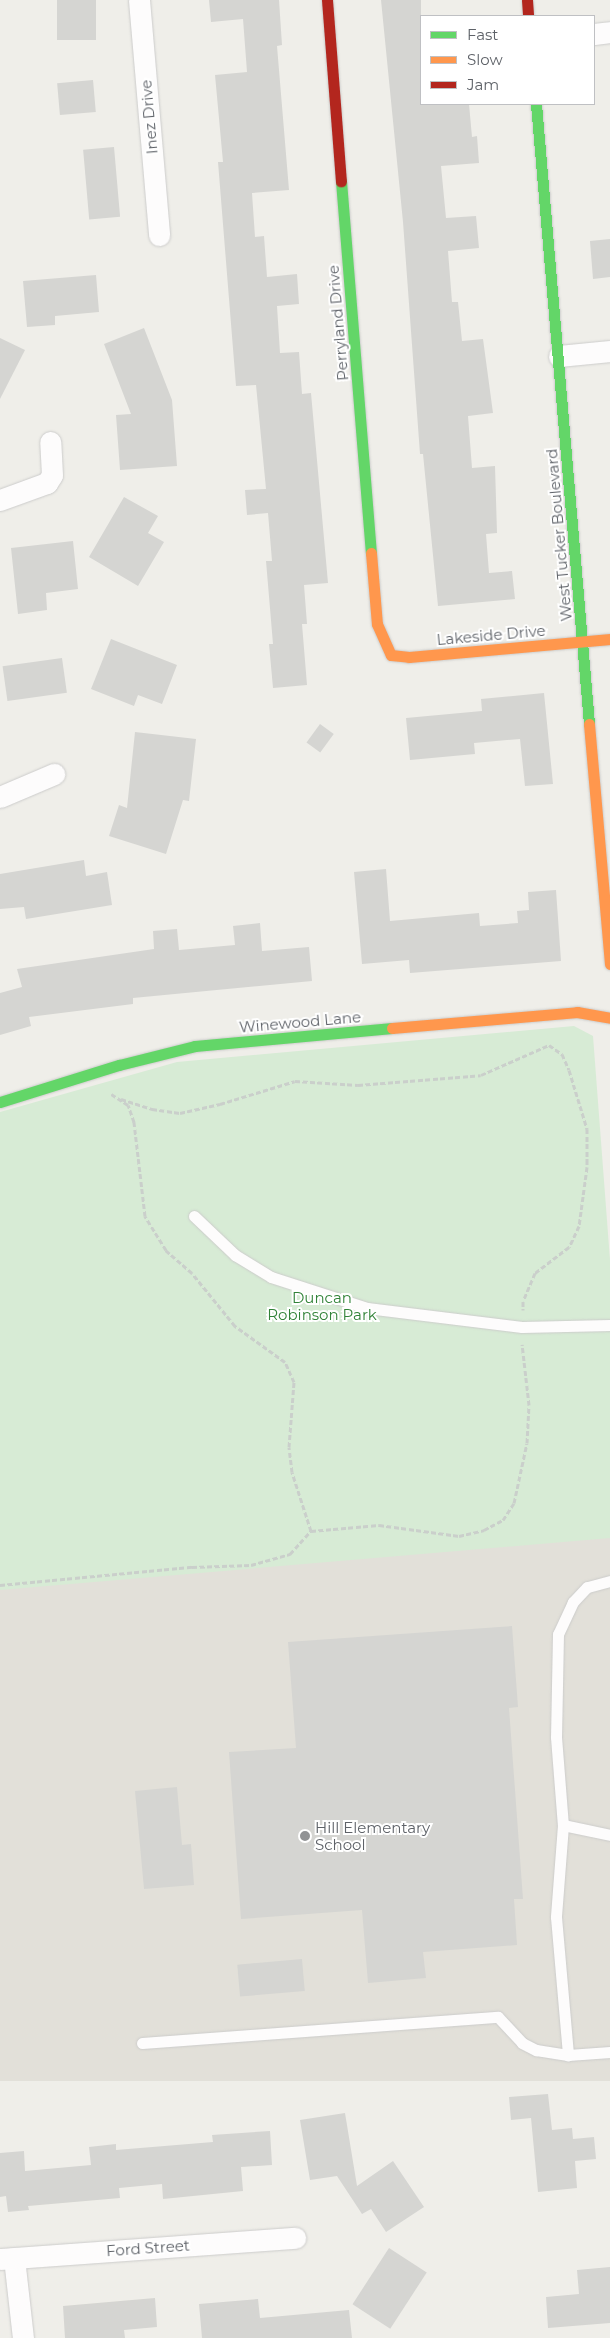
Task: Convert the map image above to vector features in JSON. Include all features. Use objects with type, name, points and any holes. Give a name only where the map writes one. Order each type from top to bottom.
[{"type":"street","name":"Inez Drive","points":[[139,0],[159,235]]},
{"type":"street","name":"Perryland Drive","points":[[327,0],[376,624],[383,642]]},
{"type":"street","points":[[527,0],[528,15]]},
{"type":"street","points":[[595,34],[610,32]]},
{"type":"street","name":"West Tucker Boulevard","points":[[536,105],[610,964]]},
{"type":"street","points":[[559,356],[610,350]]},
{"type":"street","points":[[0,500],[47,483],[52,475],[50,442]]},
{"type":"street","name":"Lakeside Drive","points":[[383,642],[391,655],[409,657],[610,639]]},
{"type":"street","points":[[0,797],[54,774]]},
{"type":"street","name":"Winewood Lane","points":[[0,1102],[119,1065],[195,1046],[577,1012],[610,1018]]},
{"type":"street","name":"Ford Street","points":[[7,2258],[295,2238]]},
{"type":"street","points":[[7,2258],[23,2338]]},
{"type":"lane","points":[[194,1216],[235,1255],[271,1277],[309,1291],[367,1308],[522,1327],[610,1325]]},
{"type":"lane","points":[[568,2055],[556,1917],[563,1825],[556,1737],[558,1634],[573,1602],[587,1587],[610,1581]]},
{"type":"lane","points":[[563,1825],[610,1835]]},
{"type":"lane","points":[[142,2043],[498,2017],[522,2043],[536,2050],[568,2055],[610,2052]]},
{"type":"path","points":[[0,1585],[192,1567],[251,1565],[272,1562],[290,1554],[311,1531],[379,1525],[459,1536],[503,1520],[514,1503],[527,1443],[529,1405],[521,1358],[523,1301],[535,1274],[569,1246],[579,1226],[587,1167],[586,1129],[569,1070],[562,1054],[549,1045],[481,1075],[358,1085],[295,1081],[220,1104],[180,1113],[152,1109],[121,1099],[107,1092]]},
{"type":"path","points":[[121,1099],[128,1105],[134,1122],[144,1216],[166,1250],[192,1272],[235,1326],[285,1362],[294,1382],[289,1446],[292,1472],[311,1531]]},
{"type":"shaded area","name":"Hill Elementary School","points":[[0,1538],[610,1538],[610,2081],[0,2081]]},
{"type":"green space","name":"Duncan Robinson Park","points":[[574,1026],[593,1036],[610,1260],[610,1538],[0,1590],[0,1112],[177,1062]]},
{"type":"building","points":[[57,0],[96,0],[96,40],[57,40]]},
{"type":"building","points":[[209,0],[279,0],[282,45],[277,46],[289,190],[252,193],[255,237],[264,236],[267,277],[297,274],[299,304],[277,306],[280,353],[299,352],[302,394],[311,393],[328,583],[304,585],[307,624],[302,624],[307,685],[273,688],[269,644],[273,644],[266,561],[272,561],[268,513],[247,515],[245,490],[266,489],[256,385],[236,386],[218,162],[223,162],[215,75],[247,72],[243,19],[211,22]]},
{"type":"building","points":[[381,0],[421,0],[420,105],[469,105],[472,137],[477,136],[479,163],[441,166],[446,218],[476,216],[479,248],[448,251],[452,302],[458,302],[462,341],[483,339],[493,413],[468,416],[472,468],[495,466],[497,533],[486,534],[489,573],[512,571],[515,599],[438,606],[423,454],[420,454],[403,222]]},
{"type":"building","points":[[93,80],[96,112],[60,115],[57,83]]},
{"type":"building","points":[[114,147],[120,217],[89,219],[83,150]]},
{"type":"building","points":[[610,239],[610,277],[593,279],[590,241]]},
{"type":"building","points":[[96,275],[99,312],[55,316],[55,325],[27,327],[23,281]]},
{"type":"building","points":[[144,328],[172,400],[177,466],[120,470],[116,415],[131,414],[104,344]]},
{"type":"building","points":[[0,338],[25,350],[0,399]]},
{"type":"building","points":[[124,497],[158,516],[148,533],[164,542],[138,586],[89,557]]},
{"type":"building","points":[[73,541],[78,589],[46,593],[47,610],[18,614],[11,548]]},
{"type":"building","points":[[111,639],[177,665],[162,704],[138,695],[134,706],[91,689]]},
{"type":"building","points":[[62,658],[67,693],[7,701],[3,666]]},
{"type":"building","points":[[544,693],[553,784],[525,786],[520,739],[474,743],[475,754],[410,760],[406,718],[482,711],[481,699]]},
{"type":"building","points":[[320,724],[334,734],[320,753],[306,743]]},
{"type":"building","points":[[135,732],[196,739],[189,801],[183,800],[166,854],[109,836],[119,805],[127,808]]},
{"type":"building","points":[[84,860],[86,876],[107,872],[112,905],[26,919],[24,907],[0,909],[0,874]]},
{"type":"building","points":[[386,869],[390,921],[479,913],[480,926],[518,923],[517,911],[529,910],[528,892],[556,890],[561,961],[410,973],[409,960],[362,964],[354,872]]},
{"type":"building","points":[[260,923],[262,951],[309,947],[312,981],[133,998],[133,1004],[29,1017],[31,1026],[0,1035],[0,993],[22,987],[17,969],[154,949],[153,931],[177,929],[179,950],[235,945],[233,926]]},
{"type":"building","points":[[512,1626],[518,1707],[509,1708],[523,1899],[514,1899],[517,1945],[423,1952],[426,1978],[368,1983],[362,1910],[241,1919],[229,1752],[296,1748],[288,1642]]},
{"type":"building","points":[[177,1787],[182,1845],[191,1844],[194,1885],[144,1889],[135,1791]]},
{"type":"building","points":[[302,1959],[305,1991],[240,1997],[237,1965]]},
{"type":"building","points":[[548,2094],[552,2130],[572,2128],[573,2139],[594,2137],[596,2159],[575,2161],[577,2188],[538,2192],[531,2118],[511,2120],[509,2097]]},
{"type":"building","points":[[345,2113],[357,2186],[393,2161],[424,2207],[386,2232],[371,2209],[362,2214],[337,2176],[310,2180],[300,2120]]},
{"type":"building","points":[[270,2131],[272,2165],[241,2167],[243,2191],[163,2199],[162,2184],[119,2188],[120,2198],[28,2206],[29,2210],[8,2212],[6,2196],[0,2197],[0,2153],[24,2151],[25,2171],[91,2165],[89,2147],[116,2144],[116,2150],[213,2142],[212,2135]]},
{"type":"building","points":[[389,2248],[427,2273],[390,2329],[353,2304]]},
{"type":"building","points":[[610,2267],[610,2323],[548,2328],[546,2297],[579,2294],[577,2270]]},
{"type":"building","points":[[155,2298],[157,2327],[124,2330],[125,2338],[65,2338],[63,2306]]},
{"type":"building","points":[[258,2299],[260,2318],[349,2310],[352,2338],[202,2338],[199,2304]]},
{"type":"traffic: fast","points":[[536,105],[589,724]]},
{"type":"traffic: fast","points":[[341,181],[371,553]]},
{"type":"traffic: fast","points":[[0,1102],[119,1065],[195,1046],[392,1028]]},
{"type":"traffic: slow","points":[[371,553],[377,624],[391,655],[409,657],[610,639]]},
{"type":"traffic: slow","points":[[589,724],[610,964]]},
{"type":"traffic: slow","points":[[392,1028],[577,1012],[610,1018]]},
{"type":"traffic: jam","points":[[327,0],[341,181]]},
{"type":"traffic: jam","points":[[527,0],[528,15]]},
{"type":"place","name":"Hill Elementary School","points":[[305,1836]]}]
